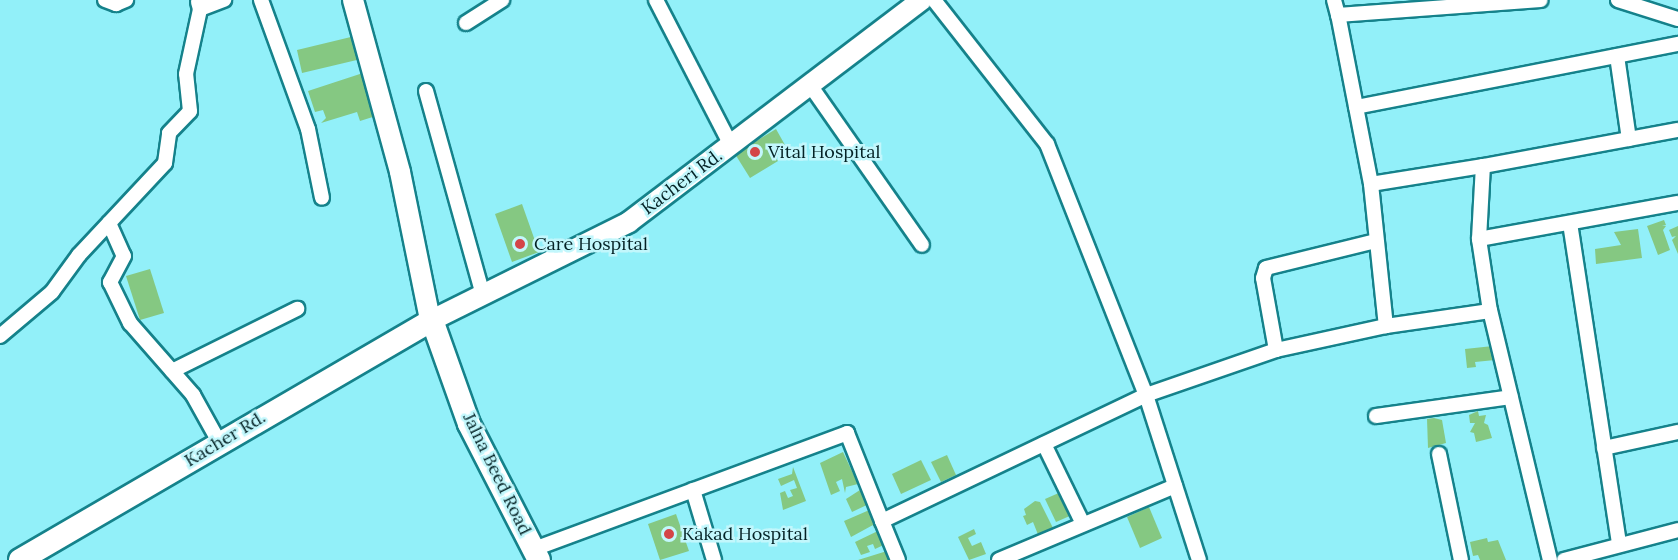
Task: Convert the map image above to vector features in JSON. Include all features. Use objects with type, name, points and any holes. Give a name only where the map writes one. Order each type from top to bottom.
[{"type":"main road","points":[[353,0],[400,172],[431,320]]},
{"type":"main road","name":"Kacheri Rd.","points":[[431,320],[629,222],[916,5]]},
{"type":"main road","name":"Kacher Rd.","points":[[20,560],[83,526],[219,442],[431,320]]},
{"type":"main road","name":"Jalna Beed Road","points":[[431,320],[469,424],[536,554]]},
{"type":"street","points":[[105,0],[116,4],[126,0]]},
{"type":"street","points":[[0,336],[52,292],[109,223],[165,163],[169,134],[190,111],[186,74],[199,4],[224,0]]},
{"type":"street","points":[[261,0],[308,129],[322,198]]},
{"type":"street","points":[[466,23],[502,0]]},
{"type":"street","points":[[656,0],[731,145]]},
{"type":"street","points":[[934,0],[1047,144],[1146,395],[1198,560]]},
{"type":"street","points":[[1334,0],[1371,184],[1386,326]]},
{"type":"street","points":[[1338,15],[1409,6],[1540,0]]},
{"type":"street","points":[[1618,0],[1678,19]]},
{"type":"street","points":[[1356,107],[1678,44]]},
{"type":"street","points":[[1617,56],[1629,139]]},
{"type":"street","points":[[810,85],[922,245]]},
{"type":"street","points":[[426,91],[483,295]]},
{"type":"street","points":[[1371,184],[1678,130]]},
{"type":"street","points":[[1483,166],[1479,239],[1490,311],[1550,560]]},
{"type":"street","points":[[1479,239],[1678,203]]},
{"type":"street","points":[[109,223],[124,256],[111,275],[113,290],[144,344],[193,395],[219,442]]},
{"type":"street","points":[[1570,223],[1619,544]]},
{"type":"street","points":[[1276,350],[1263,278],[1266,268],[1376,241]]},
{"type":"street","points":[[172,371],[297,309]]},
{"type":"street","points":[[882,521],[1146,395],[1276,350],[1386,326],[1490,311]]},
{"type":"street","points":[[1376,416],[1511,397]]},
{"type":"street","points":[[1604,448],[1678,432]]},
{"type":"street","points":[[536,554],[693,490],[847,434],[898,560]]},
{"type":"street","points":[[1044,444],[1083,524]]},
{"type":"street","points":[[1439,454],[1461,560]]},
{"type":"street","points":[[999,560],[1029,554],[1083,524],[1175,486]]},
{"type":"street","points":[[693,490],[714,560]]},
{"type":"street","points":[[1564,560],[1678,530]]},
{"type":"building","points":[[355,36],[361,59],[302,73],[297,50]]},
{"type":"building","points":[[366,72],[379,115],[360,121],[357,112],[321,123],[326,118],[323,110],[315,112],[308,91]]},
{"type":"building","points":[[776,129],[785,145],[773,152],[778,161],[750,178],[735,154]]},
{"type":"building","points":[[522,204],[539,252],[512,262],[495,214]]},
{"type":"building","points":[[1664,220],[1666,225],[1662,226],[1666,226],[1663,230],[1670,250],[1658,255],[1647,226]]},
{"type":"building","points":[[1678,226],[1678,254],[1672,240],[1676,236],[1672,237],[1669,230]]},
{"type":"building","points":[[1638,229],[1642,258],[1596,264],[1595,249],[1621,245],[1614,232]]},
{"type":"building","points":[[150,269],[164,313],[140,320],[126,276]]},
{"type":"building","points":[[1493,346],[1495,360],[1475,362],[1476,367],[1467,368],[1465,349]]},
{"type":"building","points":[[1478,411],[1479,416],[1486,415],[1484,423],[1488,425],[1492,438],[1476,442],[1474,433],[1470,432],[1475,423],[1470,423],[1469,415]]},
{"type":"building","points":[[1427,419],[1442,420],[1446,443],[1428,448]]},
{"type":"building","points":[[843,452],[858,484],[846,487],[845,493],[842,479],[836,482],[840,491],[831,495],[820,463]]},
{"type":"building","points":[[947,455],[956,475],[941,482],[931,462]]},
{"type":"building","points":[[921,460],[931,480],[901,494],[892,474]]},
{"type":"building","points":[[793,467],[806,501],[783,510],[780,493],[785,491],[788,498],[793,496],[790,490],[797,488],[794,480],[781,486],[778,479],[792,474]]},
{"type":"building","points":[[860,490],[871,503],[852,512],[846,499]]},
{"type":"building","points":[[1061,492],[1072,515],[1056,522],[1045,499]]},
{"type":"building","points":[[1035,501],[1040,502],[1054,530],[1039,537],[1033,522],[1027,525],[1023,516],[1026,515],[1024,509]]},
{"type":"building","points":[[1149,507],[1162,538],[1140,548],[1127,517]]},
{"type":"building","points":[[874,508],[881,525],[874,528],[873,525],[851,537],[844,521]]},
{"type":"building","points":[[676,514],[689,551],[660,560],[648,524]]},
{"type":"building","points":[[882,529],[888,543],[875,549],[873,544],[867,546],[870,552],[861,555],[855,542]]},
{"type":"building","points":[[974,529],[976,534],[968,538],[972,546],[981,542],[986,554],[969,560],[958,537]]},
{"type":"building","points":[[1487,538],[1488,542],[1498,540],[1506,560],[1480,560],[1478,555],[1473,556],[1470,542]]},
{"type":"building","points":[[890,545],[896,560],[858,560],[887,551],[885,547]]},
{"type":"place","name":"Vital Hospital","points":[[755,152]]},
{"type":"place","name":"Care Hospital","points":[[520,244]]},
{"type":"place","name":"Kakad Hospital","points":[[669,534]]}]
